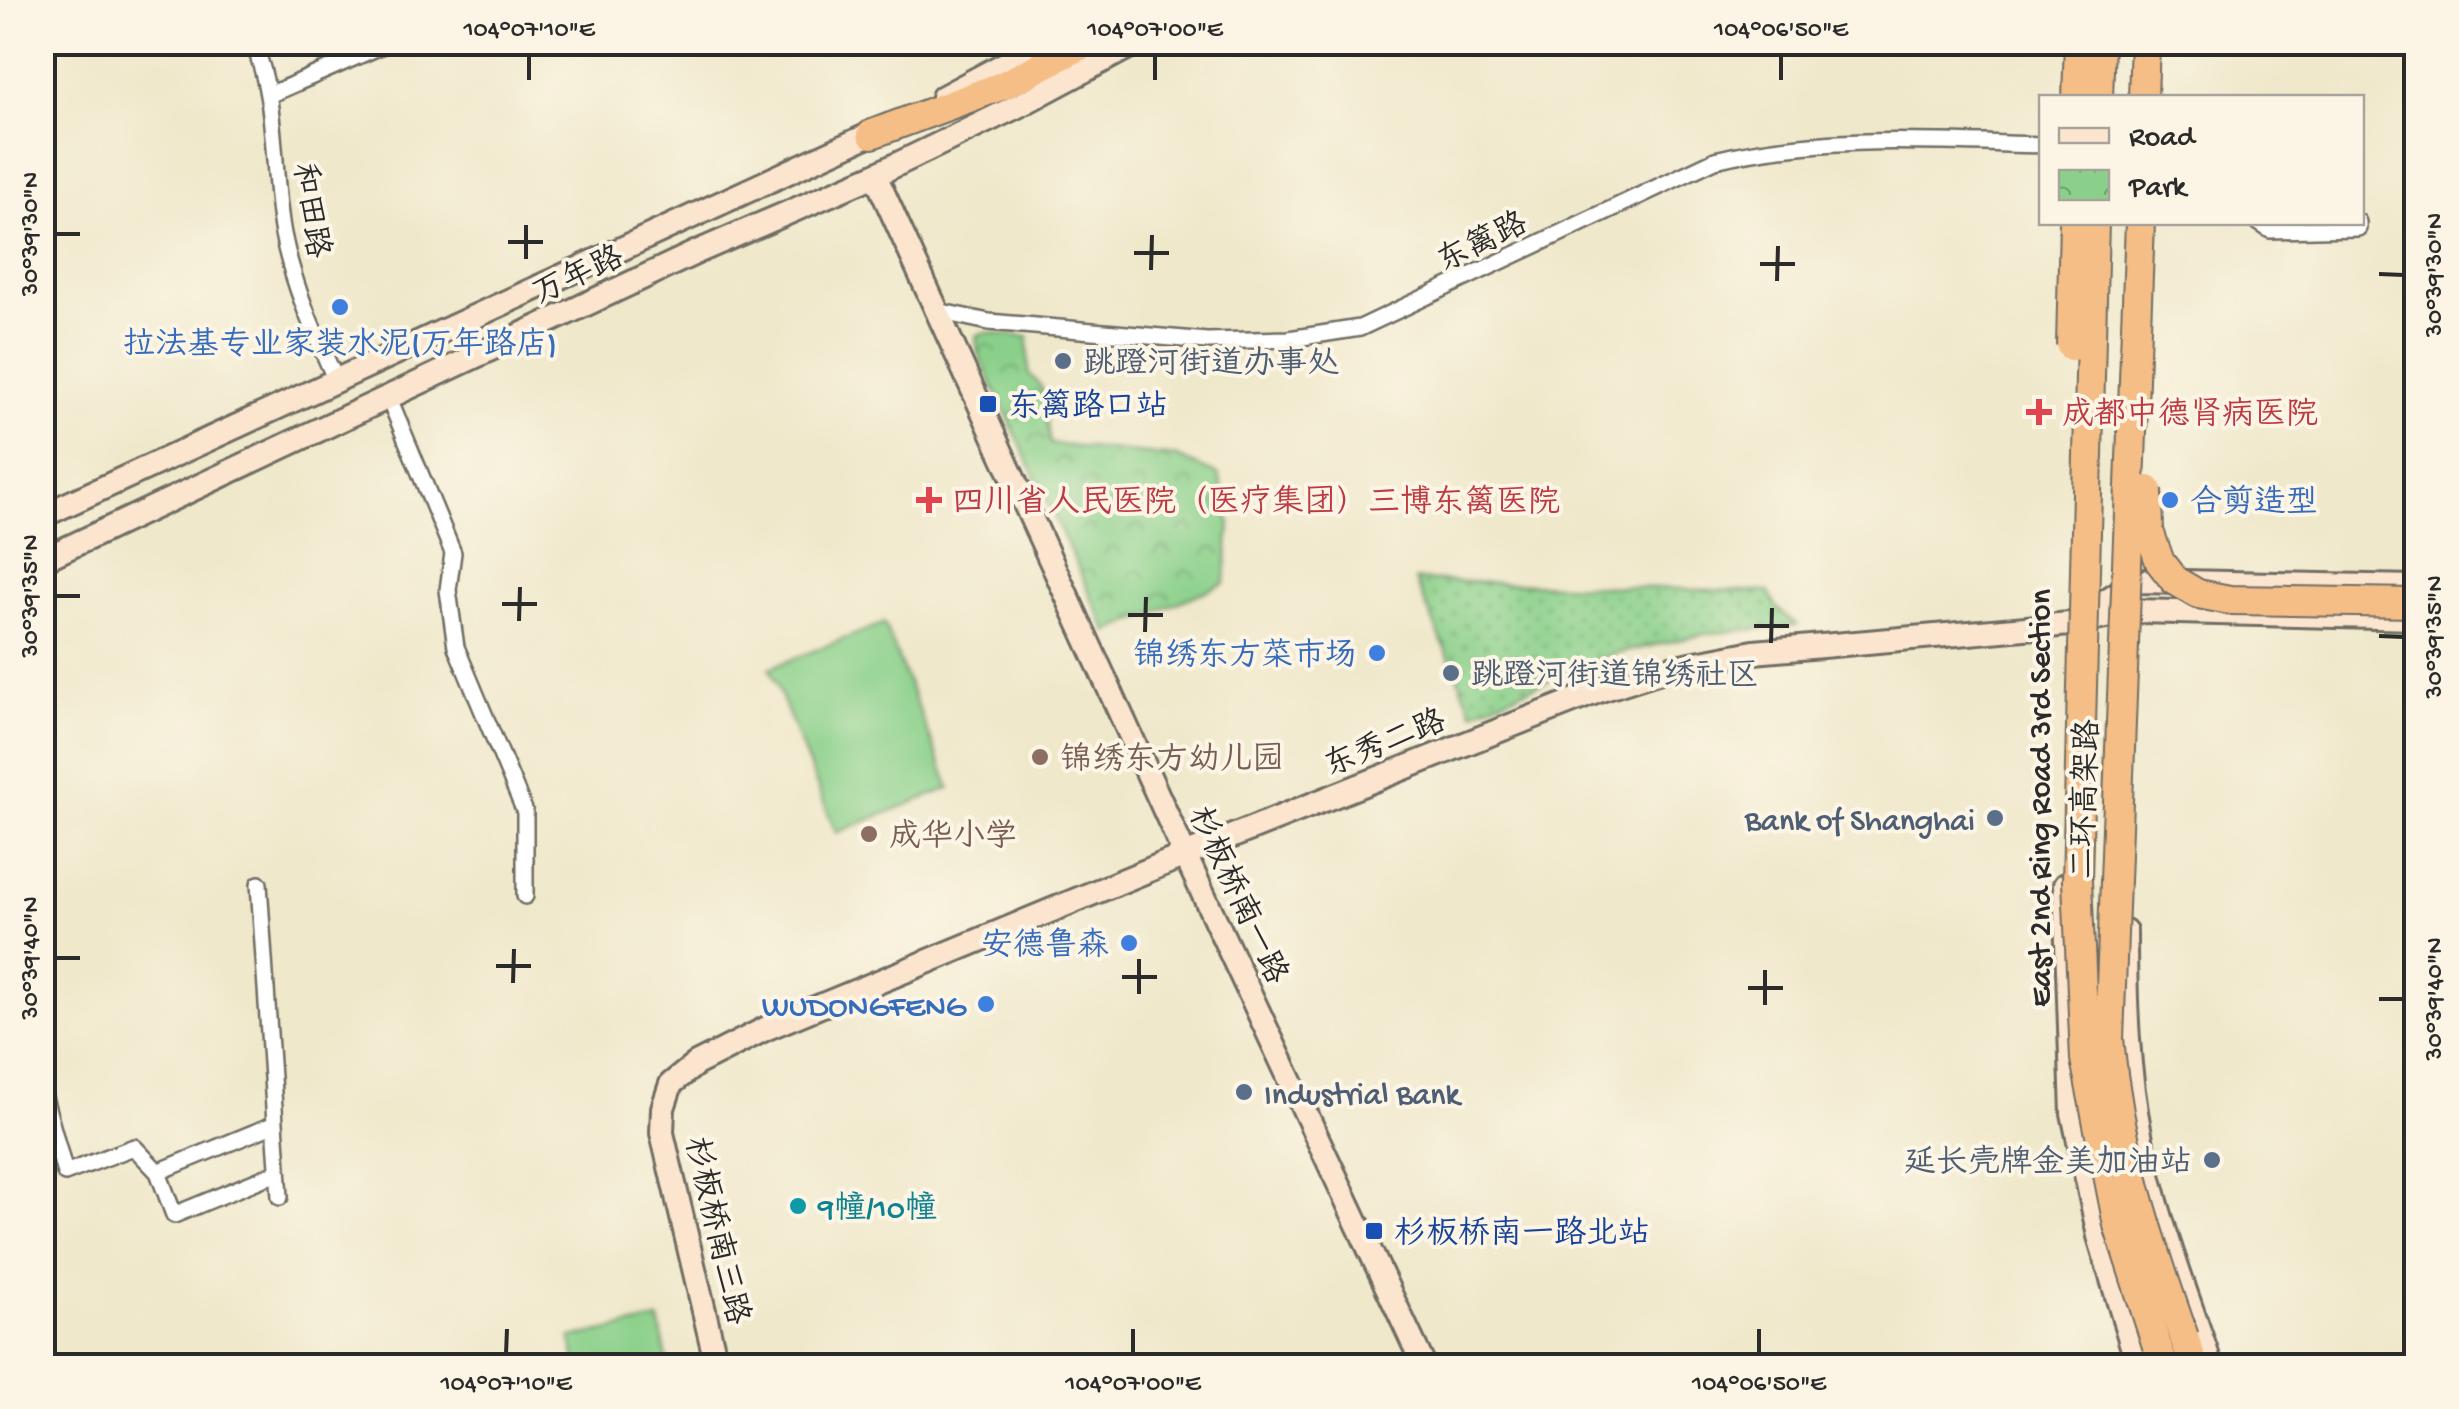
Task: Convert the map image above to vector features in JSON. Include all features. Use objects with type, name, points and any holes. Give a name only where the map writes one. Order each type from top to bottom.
[{"type":"highway","points":[[872,134],[1004,85],[1088,42]]},
{"type":"highway","points":[[2077,95],[2079,42]]},
{"type":"highway","points":[[2096,95],[2098,42]]},
{"type":"highway","points":[[2147,95],[2148,42]]},
{"type":"highway","points":[[2074,225],[2066,547],[2075,635]]},
{"type":"highway","name":"二环高架路","points":[[2092,225],[2075,635],[2077,880],[2085,1059],[2118,1225],[2164,1366]]},
{"type":"highway","name":"二环高架路","points":[[2143,225],[2109,1039],[2113,1087],[2139,1207],[2194,1366]]},
{"type":"highway","points":[[2137,364],[2146,436],[2149,531],[2160,562],[2174,580],[2198,594],[2230,600],[2416,603]]},
{"type":"main road","name":"万年路","points":[[42,516],[872,134],[1046,42]]},
{"type":"main road","name":"万年路","points":[[42,560],[697,252],[876,175],[1138,42]]},
{"type":"main road","name":"杉板桥南一路","points":[[876,175],[1185,855],[1424,1366]]},
{"type":"main road","points":[[2143,225],[2125,935],[2129,1056],[2141,1141],[2157,1208],[2211,1366]]},
{"type":"main road","points":[[2075,635],[2136,581],[2416,588]]},
{"type":"main road","name":"东秀二路","points":[[663,1108],[671,1084],[696,1064],[767,1028],[1185,855],[1601,690],[1670,668],[1754,652],[2075,635],[2136,611],[2416,618]]},
{"type":"main road","name":"East 2nd Ring Road 3rd Section","points":[[2075,635],[2064,932],[2074,1112],[2099,1236],[2138,1366]]},
{"type":"main road","name":"杉板桥南三路","points":[[663,1108],[662,1133],[717,1366]]},
{"type":"street","name":"和田路","points":[[253,42],[269,95],[283,233],[305,313],[336,380]]},
{"type":"street","points":[[269,95],[390,42]]},
{"type":"street","name":"东篱路","points":[[937,310],[989,322],[1187,339],[1288,339],[1360,328],[1677,176],[1730,156],[1762,148],[1825,142],[2039,146]]},
{"type":"street","points":[[2262,225],[2270,230],[2358,225]]},
{"type":"street","points":[[390,398],[453,553],[448,590],[456,648],[525,812],[525,896]]},
{"type":"street","points":[[260,884],[280,1197]]},
{"type":"street","points":[[42,1090],[66,1173],[134,1147],[158,1172],[174,1215],[278,1172]]},
{"type":"street","points":[[158,1172],[275,1124]]},
{"type":"green space","points":[[985,332],[1028,337],[1029,373],[1042,388],[1050,444],[1177,457],[1219,475],[1230,523],[1225,583],[1108,632],[978,354],[976,336]]},
{"type":"green space","points":[[1415,580],[1769,592],[1776,607],[1797,625],[1706,634],[1610,655],[1473,712]]},
{"type":"green space","points":[[884,623],[950,788],[836,833],[770,668]]},
{"type":"green space","points":[[659,1320],[668,1365],[577,1366],[571,1338]]},
{"type":"place","name":"拉法基专业家装水泥(万年路店)","points":[[340,307]]},
{"type":"place","name":"跳蹬河街道办事处","points":[[1063,361]]},
{"type":"place","name":"东篱路口站","points":[[988,404]]},
{"type":"place","name":"成都中德肾病医院","points":[[2039,412]]},
{"type":"place","name":"四川省人民医院（医疗集团）三博东篱医院","points":[[929,500]]},
{"type":"place","name":"合剪造型","points":[[2170,500]]},
{"type":"place","name":"锦绣东方菜市场","points":[[1377,653]]},
{"type":"place","name":"跳蹬河街道锦绣社区","points":[[1451,673]]},
{"type":"place","name":"锦绣东方幼儿园","points":[[1040,757]]},
{"type":"place","name":"Bank of Shanghai","points":[[1995,818]]},
{"type":"place","name":"成华小学","points":[[869,834]]},
{"type":"place","name":"安德鲁森","points":[[1129,943]]},
{"type":"place","name":"WUDONGFENG","points":[[986,1004]]},
{"type":"place","name":"Industrial Bank","points":[[1244,1092]]},
{"type":"place","name":"延长壳牌金美加油站","points":[[2212,1160]]},
{"type":"place","name":"9幢/10幢","points":[[798,1206]]},
{"type":"place","name":"杉板桥南一路北站","points":[[1374,1231]]}]
